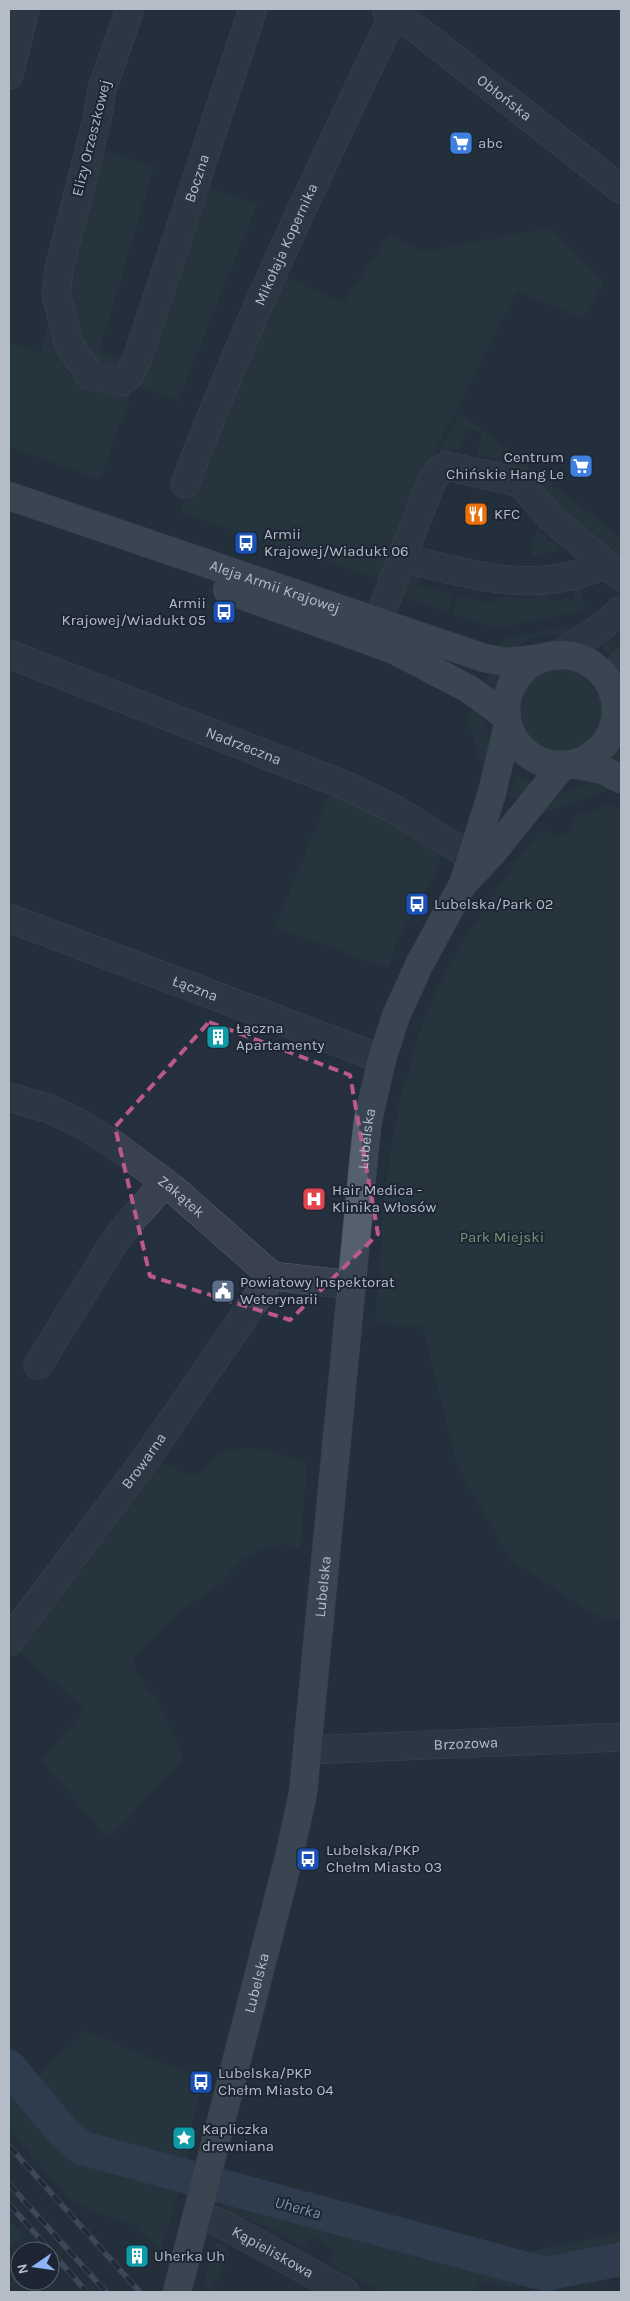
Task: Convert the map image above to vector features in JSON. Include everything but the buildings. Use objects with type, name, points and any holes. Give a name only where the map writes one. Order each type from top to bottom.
[{"type":"main road","name":"Aleja Armii Krajowej","points":[[9,496],[497,661],[549,657]]},
{"type":"main road","name":"Aleja Armii Krajowej","points":[[9,514],[392,649],[469,689],[508,721]]},
{"type":"main road","points":[[568,764],[592,755],[604,744],[612,730],[617,707],[606,680],[591,664],[570,656],[549,657],[528,666],[513,683],[507,699],[508,721],[517,743],[531,756],[543,762],[603,770],[621,778]]},
{"type":"main road","name":"Lubelska","points":[[177,2292],[289,1857],[303,1793],[368,1120],[382,1059],[396,1016],[419,965],[463,884],[470,856],[492,793],[508,721]]},
{"type":"main road","name":"Lubelska","points":[[463,884],[493,852],[568,764]]},
{"type":"street","points":[[9,74],[25,9]]},
{"type":"street","name":"Elizy Orzeszkowej","points":[[130,9],[102,89],[97,120],[59,269],[56,295],[69,344],[90,375],[120,382],[128,377],[140,347]]},
{"type":"street","name":"Boczna","points":[[140,347],[253,9]]},
{"type":"street","name":"Obłońska","points":[[393,10],[621,189]]},
{"type":"street","name":"Mikołaja Kopernika","points":[[185,484],[217,398],[281,253],[389,24],[393,10]]},
{"type":"street","points":[[378,621],[432,480],[441,469],[447,466],[517,482],[523,486],[553,520],[614,571]]},
{"type":"street","points":[[401,558],[495,579],[522,582],[564,579],[614,571]]},
{"type":"street","points":[[549,657],[578,644],[606,626],[621,610]]},
{"type":"street","name":"Nadrzeczna","points":[[9,654],[349,787],[396,810],[470,856]]},
{"type":"street","points":[[617,707],[621,665]]},
{"type":"street","name":"Łączna","points":[[9,918],[382,1059]]},
{"type":"street","name":"Zakątek","points":[[9,1097],[50,1109],[81,1124],[112,1143],[165,1183],[272,1276]]},
{"type":"street","points":[[38,1365],[113,1244],[128,1224],[165,1183]]},
{"type":"street","points":[[272,1276],[352,1285]]},
{"type":"street","name":"Browarna","points":[[9,1642],[145,1460],[272,1276]]},
{"type":"street","name":"Brzozowa","points":[[308,1750],[621,1737]]},
{"type":"street","name":"Kąpieliskowa","points":[[200,2207],[228,2227],[345,2292]]},
{"type":"highlighted area","points":[[209,1022],[350,1075],[378,1234],[290,1320],[150,1276],[115,1127]]},
{"type":"green space","points":[[96,148],[154,167],[99,352],[130,361],[124,373],[104,374],[74,342],[64,269]]},
{"type":"green space","points":[[202,185],[257,204],[178,401],[134,385],[100,479],[9,448],[9,342],[40,352],[52,308],[116,388]]},
{"type":"green space","points":[[549,228],[604,282],[583,319],[517,291],[434,454],[384,581],[180,513],[186,491],[278,274],[343,303],[389,235],[423,252]]},
{"type":"green space","points":[[460,413],[621,538],[621,561],[493,473],[496,458],[477,454],[482,432],[467,428],[459,450],[451,448],[447,462],[436,459]]},
{"type":"green space","points":[[541,514],[555,527],[539,528],[540,535],[547,535],[547,541],[555,540],[556,549],[571,548],[531,556]]},
{"type":"green space","points":[[421,568],[418,586],[452,593],[448,612],[394,593],[407,574]]},
{"type":"green space","points":[[579,582],[585,605],[581,611],[494,628],[453,614],[458,595],[494,604],[496,597],[534,599],[539,588],[546,588],[549,602],[574,598],[572,583]]},
{"type":"green space","points":[[588,623],[565,636],[543,635],[531,638],[515,648],[501,649],[497,645],[505,639]]},
{"type":"green space","points":[[610,638],[621,648],[615,659],[601,647]]},
{"type":"green space","points":[[552,666],[570,666],[586,673],[599,686],[606,702],[606,720],[599,736],[586,749],[570,756],[552,756],[536,749],[523,736],[516,720],[516,702],[523,686],[536,673]]},
{"type":"green space","points":[[489,673],[509,678],[501,695],[484,685]]},
{"type":"green space","points":[[473,707],[486,725],[489,733],[490,749],[486,779],[467,719]]},
{"type":"green space","points":[[617,738],[621,743],[621,763],[605,758]]},
{"type":"green space","points":[[517,775],[531,782],[518,802],[508,795]]},
{"type":"green space","points":[[583,785],[597,785],[609,789],[540,814],[553,798],[569,789]]},
{"type":"green space","points":[[332,789],[394,821],[441,855],[440,866],[396,943],[389,968],[275,928]]},
{"type":"green space","name":"Park Miejski","points":[[608,805],[621,807],[621,1619],[604,1620],[511,1560],[459,1469],[423,1327],[375,1323],[386,1184],[391,1149],[405,1081],[416,1048],[415,1046],[431,1003],[450,965],[472,928],[516,861],[538,834],[544,829],[557,838],[571,832],[573,817]]},
{"type":"green space","points":[[246,1448],[278,1453],[307,1462],[300,1547],[292,1549],[286,1544],[261,1548],[241,1560],[224,1581],[184,1608],[134,1658],[136,1674],[156,1699],[184,1757],[108,1838],[42,1761],[85,1709],[14,1647],[155,1459],[186,1474],[200,1475],[204,1468],[218,1455]]},
{"type":"green space","points":[[85,2031],[160,2062],[198,2074],[194,2086],[201,2089],[189,2138],[188,2160],[161,2250],[134,2226],[72,2201],[9,2130],[9,2047],[35,2079]]},
{"type":"green space","points":[[229,2182],[335,2211],[486,2248],[488,2243],[528,2252],[621,2233],[621,2275],[553,2287],[508,2286],[477,2280],[475,2292],[381,2292],[328,2263],[335,2251],[312,2236],[305,2248],[277,2231],[221,2209]]},
{"type":"green space","points":[[9,2221],[26,2234],[18,2241],[10,2241],[9,2249]]},
{"type":"green space","points":[[217,2243],[228,2246],[229,2255],[211,2292],[203,2285]]},
{"type":"waterway","name":"Uherka","points":[[9,2067],[64,2133],[82,2148],[545,2274],[621,2259]]},
{"type":"railway","points":[[9,2146],[140,2292]]},
{"type":"railway","points":[[9,2184],[106,2292]]},
{"type":"railway","points":[[9,2204],[87,2292]]},
{"type":"place","name":"abc","points":[[461,143]]},
{"type":"place","name":"Centrum Chińskie Hang Le","points":[[581,466]]},
{"type":"place","name":"KFC","points":[[476,514]]},
{"type":"place","name":"Armii Krajowej/Wiadukt 06","points":[[246,543]]},
{"type":"place","name":"Armii Krajowej/Wiadukt 05","points":[[224,612]]},
{"type":"place","name":"Lubelska/Park 02","points":[[417,904]]},
{"type":"place","name":"Łączna Apartamenty","points":[[218,1037]]},
{"type":"place","name":"Hair Medica - Klinika Włosów","points":[[314,1199]]},
{"type":"place","name":"Powiatowy Inspektorat Weterynarii","points":[[223,1291]]},
{"type":"place","name":"Lubelska/PKP Chełm Miasto 03","points":[[308,1859]]},
{"type":"place","name":"Lubelska/PKP Chełm Miasto 04","points":[[201,2082]]},
{"type":"place","name":"Kapliczka drewniana","points":[[184,2138]]},
{"type":"place","name":"Uherka Uh","points":[[137,2256]]}]
